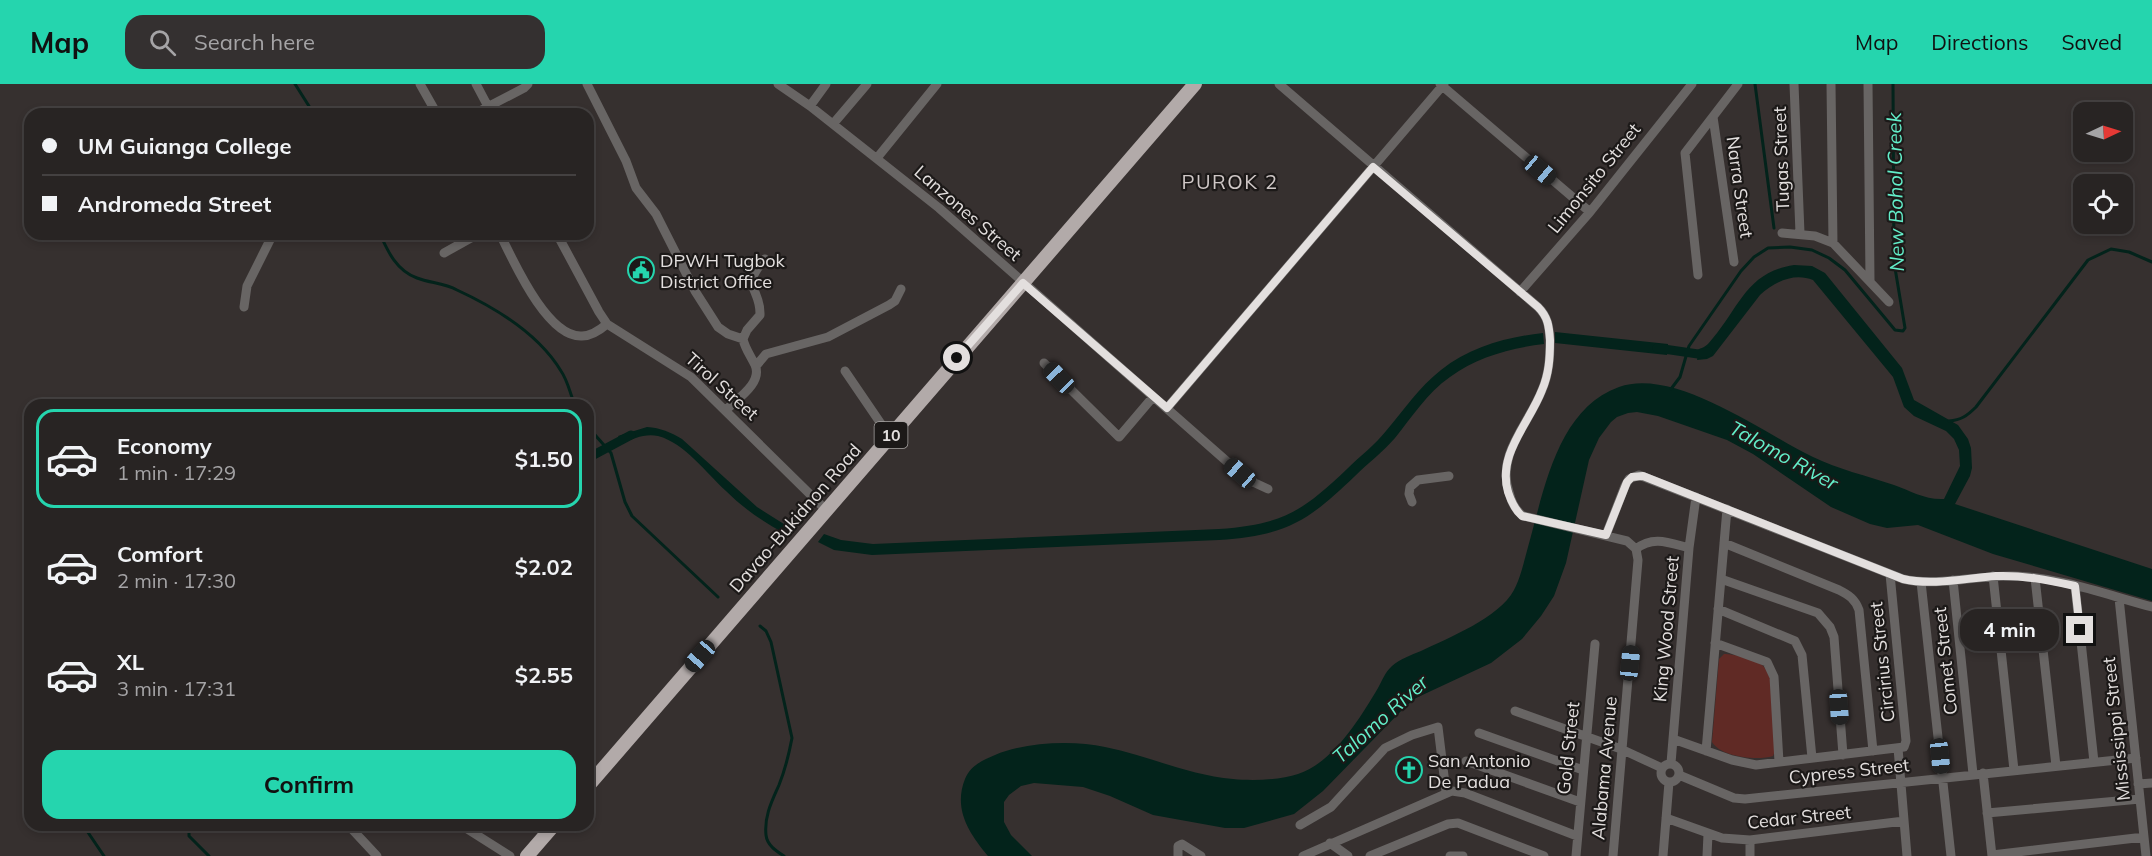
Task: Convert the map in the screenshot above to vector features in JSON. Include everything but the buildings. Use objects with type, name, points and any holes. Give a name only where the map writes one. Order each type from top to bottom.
[{"type":"highway","name":"Davao-Bukidnon Road","points":[[594,779],[1195,84]]},
{"type":"highway","points":[[527,856],[549,831]]},
{"type":"street","points":[[420,84],[434,108]]},
{"type":"street","points":[[476,84],[489,108]]},
{"type":"street","points":[[493,108],[528,84]]},
{"type":"street","points":[[587,84],[626,161],[636,188],[656,214],[695,291],[718,327],[728,334],[743,339]]},
{"type":"street","name":"Lanzones Street","points":[[778,84],[810,106],[939,208],[1240,473],[1268,489]]},
{"type":"street","points":[[810,106],[826,84]]},
{"type":"street","points":[[833,124],[867,84]]},
{"type":"street","points":[[877,158],[937,84]]},
{"type":"street","points":[[1279,84],[1546,316],[1550,348],[1549,365],[1543,388],[1515,441],[1505,470],[1505,478],[1513,503],[1519,513],[1526,517],[1626,541],[1636,549],[1646,541],[1653,540],[1689,548]]},
{"type":"street","name":"Limonsito Street","points":[[1520,292],[1590,212],[1692,84]]},
{"type":"street","points":[[1698,275],[1684,162],[1687,149],[1738,84]]},
{"type":"street","name":"Tugas Street","points":[[1794,84],[1800,233]]},
{"type":"street","points":[[1831,84],[1833,243]]},
{"type":"street","points":[[1868,84],[1870,280]]},
{"type":"street","points":[[1167,408],[1442,85],[1590,212]]},
{"type":"street","name":"Narra Street","points":[[1713,117],[1734,262]]},
{"type":"street","points":[[1782,233],[1800,233],[1833,243],[1889,302]]},
{"type":"street","points":[[244,307],[245,293],[250,278],[270,240]]},
{"type":"street","points":[[444,253],[467,240]]},
{"type":"street","points":[[503,240],[530,293],[552,319],[566,331],[580,337],[594,333],[607,324]]},
{"type":"street","name":"Tirol Street","points":[[560,240],[607,324],[691,376],[826,510]]},
{"type":"street","points":[[726,410],[752,385],[756,373],[756,366],[743,339],[747,330],[760,315],[760,306],[752,280],[753,274],[765,259]]},
{"type":"street","points":[[756,366],[766,354],[828,337],[889,305],[895,301],[902,289]]},
{"type":"street","points":[[1044,363],[1119,437],[1153,397]]},
{"type":"street","points":[[845,371],[890,437]]},
{"type":"street","points":[[1412,502],[1409,494],[1410,487],[1418,480],[1449,476]]},
{"type":"street","points":[[1606,535],[1625,486],[1632,477],[1643,476],[1890,574],[1922,582],[1993,576],[2035,578],[2075,586],[2152,607]]},
{"type":"street","name":"King Wood Street","points":[[1667,766],[1673,739],[1695,497]]},
{"type":"street","points":[[1706,751],[1727,510]]},
{"type":"street","points":[[1724,543],[1839,590],[1857,602],[1873,751]]},
{"type":"street","name":"Alabama Avenue","points":[[1613,856],[1638,578],[1636,549]]},
{"type":"street","name":"Circirius Street","points":[[1890,574],[1907,856]]},
{"type":"street","points":[[1993,576],[2014,770]]},
{"type":"street","points":[[2035,578],[2056,766]]},
{"type":"street","points":[[1721,579],[1818,613],[1830,627],[1834,637],[1843,755]]},
{"type":"street","name":"Comet Street","points":[[1953,580],[1978,774],[1987,813],[1992,855]]},
{"type":"street","points":[[1922,582],[1951,856]]},
{"type":"street","points":[[2075,586],[2094,762]]},
{"type":"street","name":"Mississippi Street","points":[[2119,598],[2146,856]]},
{"type":"street","points":[[1718,609],[1788,637],[1798,644],[1802,655],[1812,758]]},
{"type":"street","points":[[1716,643],[1762,659],[1770,665],[1774,677],[1779,762]]},
{"type":"street","name":"Gold Street","points":[[1576,856],[1595,644]]},
{"type":"street","points":[[1515,711],[1667,766],[1677,767],[1679,775],[1676,780],[1669,782]]},
{"type":"street","points":[[1300,825],[1331,807],[1385,748],[1412,735],[1438,727],[1446,792]]},
{"type":"street","points":[[1479,733],[1583,770]]},
{"type":"street","points":[[1673,739],[1746,764],[1902,747]]},
{"type":"street","name":"Cypress Street","points":[[1679,775],[1739,799],[2136,758]]},
{"type":"street","points":[[1466,761],[1580,802]]},
{"type":"street","points":[[1667,766],[1662,777],[1669,782]]},
{"type":"street","points":[[1663,856],[1669,782]]},
{"type":"street","points":[[2138,784],[2152,783]]},
{"type":"street","points":[[1303,856],[1446,792],[1458,791],[1577,836]]},
{"type":"street","points":[[1987,813],[2140,799]]},
{"type":"street","name":"Cedar Street","points":[[1666,818],[1708,834],[1728,839],[1750,840],[1904,821]]},
{"type":"street","points":[[1370,856],[1448,824],[1458,823],[1544,856]]},
{"type":"street","points":[[354,831],[377,856]]},
{"type":"street","points":[[470,831],[510,856]]},
{"type":"street","points":[[1707,856],[1708,834]]},
{"type":"street","points":[[1992,855],[2144,837]]},
{"type":"street","points":[[1750,840],[1750,856]]},
{"type":"street","points":[[1330,843],[1348,856]]},
{"type":"street","points":[[1178,856],[1177,849],[1180,844],[1185,844],[1201,856]]},
{"type":"street","points":[[1450,856],[1463,856]]},
{"type":"shaded area","points":[[1724,654],[1754,661],[1763,666],[1768,673],[1775,751],[1773,756],[1758,758],[1731,754],[1712,742],[1719,659]]},
{"type":"water","name":"Talomo River","points":[[1794,265],[1812,266],[1825,273],[1902,368],[1914,400],[1958,425],[1968,439],[1972,468],[1955,504],[2152,569],[2152,601],[1993,554],[1918,525],[1887,528],[1870,524],[1831,507],[1753,454],[1727,440],[1658,416],[1637,412],[1628,413],[1611,422],[1599,438],[1589,460],[1566,563],[1554,596],[1522,639],[1491,663],[1416,698],[1323,791],[1294,814],[1244,828],[1225,828],[1153,815],[1083,787],[1034,783],[1021,786],[1004,802],[1004,822],[1011,835],[1032,856],[988,856],[975,838],[962,810],[962,790],[967,774],[986,759],[1020,747],[1079,743],[1121,751],[1200,774],[1241,780],[1283,778],[1298,774],[1323,760],[1345,738],[1392,666],[1472,626],[1497,610],[1507,600],[1519,580],[1547,478],[1567,433],[1581,413],[1598,398],[1619,387],[1641,383],[1666,386],[1692,394],[1744,419],[1813,457],[1924,497],[1944,499],[1960,466],[1959,450],[1954,439],[1946,431],[1914,416],[1904,407],[1893,377],[1813,280],[1792,278],[1772,286],[1760,295],[1713,356],[1697,360],[1699,349],[1710,342],[1755,283],[1778,269]]},
{"type":"water","points":[[1555,332],[1668,344],[1667,355],[1555,343]]},
{"type":"water","points":[[1543,333],[1544,344],[1495,354],[1471,364],[1450,377],[1427,398],[1390,443],[1338,492],[1309,515],[1279,530],[1242,538],[1219,540],[872,555],[834,550],[818,542],[824,534],[841,540],[873,544],[1219,529],[1259,524],[1289,514],[1331,484],[1377,441],[1426,384],[1452,362],[1489,344]]},
{"type":"water","points":[[647,427],[657,428],[682,439],[757,507],[787,526],[782,532],[753,514],[732,497],[695,459],[668,440],[648,435],[622,443],[618,436]]},
{"type":"waterway","points":[[295,84],[310,108]]},
{"type":"waterway","points":[[1755,84],[1774,228]]},
{"type":"waterway","name":"New Bohol Creek","points":[[1671,389],[1680,377],[1689,346],[1741,271],[1754,257],[1768,248],[1790,247],[1812,250],[1829,258],[1845,270],[1895,330],[1903,331],[1905,328],[1894,262],[1893,84]]},
{"type":"waterway","points":[[383,240],[394,260],[410,275],[447,286],[472,297],[528,333],[552,357],[565,379],[573,399]]},
{"type":"waterway","points":[[1949,421],[1964,417],[1976,407],[2088,260],[2111,249],[2129,252],[2152,262]]},
{"type":"waterway","points":[[1657,348],[1698,354],[1708,352]]},
{"type":"waterway","points":[[594,434],[611,453],[625,502],[632,516],[718,597]]},
{"type":"waterway","points":[[594,455],[631,435]]},
{"type":"waterway","points":[[760,626],[766,631],[771,642],[792,738],[783,774],[766,821],[768,842],[784,856]]},
{"type":"waterway","points":[[87,831],[104,856]]},
{"type":"waterway","points":[[189,831],[189,836],[209,856]]},
{"type":"place","name":"DPWH Tugbok District Office","points":[[641,270]]},
{"type":"place","name":"San Antonio De Padua","points":[[1409,770]]},
{"type":"district","name":"PUROK 2","points":[[1230,181]]},
{"type":"route","points":[[957,358],[1023,283],[1167,408],[1373,167],[1546,316],[1549,327],[1550,354],[1546,380],[1515,441],[1505,470],[1510,497],[1522,516],[1606,535],[1627,482],[1632,477],[1643,476],[1903,579],[1922,582],[2014,576],[2075,586],[2080,630]]}]
